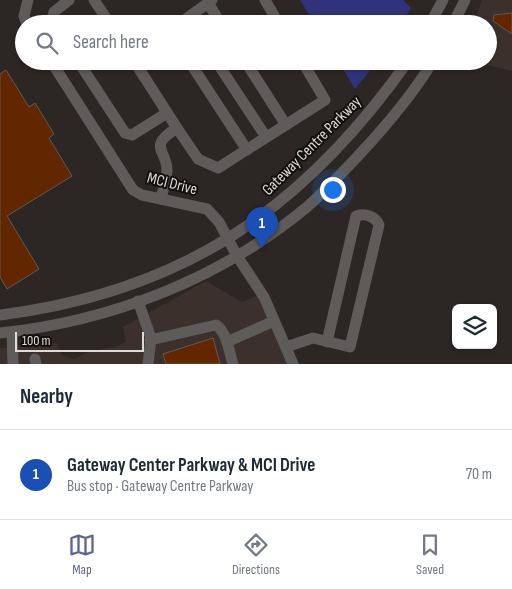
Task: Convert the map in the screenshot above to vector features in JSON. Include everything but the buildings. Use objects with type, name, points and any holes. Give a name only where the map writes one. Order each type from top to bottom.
[{"type":"street","points":[[24,15],[28,0]]},
{"type":"street","points":[[53,15],[54,12],[69,0]]},
{"type":"street","points":[[94,0],[104,15]]},
{"type":"street","points":[[265,0],[274,15]]},
{"type":"street","points":[[434,15],[442,0]]},
{"type":"street","points":[[458,15],[465,0]]},
{"type":"street","points":[[194,15],[210,2],[216,15]]},
{"type":"street","name":"MCI Drive","points":[[57,70],[133,190],[142,195],[207,210],[219,222],[237,256],[264,297],[293,364]]},
{"type":"street","points":[[84,70],[125,133],[132,135],[167,113]]},
{"type":"street","points":[[140,70],[198,159],[218,168],[325,100],[307,70]]},
{"type":"street","points":[[195,70],[246,150]]},
{"type":"street","points":[[222,70],[266,137]]},
{"type":"street","points":[[251,70],[286,125]]},
{"type":"street","name":"Gateway Centre Parkway","points":[[0,315],[42,310],[140,282],[167,272],[228,240],[268,212],[303,182],[383,96],[402,70]]},
{"type":"street","points":[[0,333],[62,323],[138,301],[188,282],[237,256],[284,224],[325,190],[405,104],[427,70]]},
{"type":"street","points":[[161,199],[167,171],[166,163],[160,151],[162,142],[177,128]]},
{"type":"street","points":[[286,347],[312,338],[327,342],[350,347],[379,225],[370,216],[361,214],[356,216],[327,342]]},
{"type":"street","points":[[138,301],[150,340],[148,364]]},
{"type":"street","points":[[227,342],[274,322]]},
{"type":"street","points":[[150,340],[216,324],[220,327],[227,342],[233,364]]},
{"type":"street","points":[[12,332],[13,364]]},
{"type":"shaded area","points":[[300,0],[403,0],[411,8],[407,15],[309,15]]},
{"type":"shaded area","points":[[482,0],[512,0],[512,71],[497,67],[497,15],[477,15]]},
{"type":"shaded area","points":[[343,70],[371,70],[355,89]]},
{"type":"shaded area","points":[[206,281],[242,302],[257,296],[288,364],[0,364],[0,348],[57,343],[62,355],[74,359],[90,351],[115,347],[126,342],[123,327]]},
{"type":"place","name":"Gateway Center Parkway & MCI Drive","points":[[262,248]]}]
